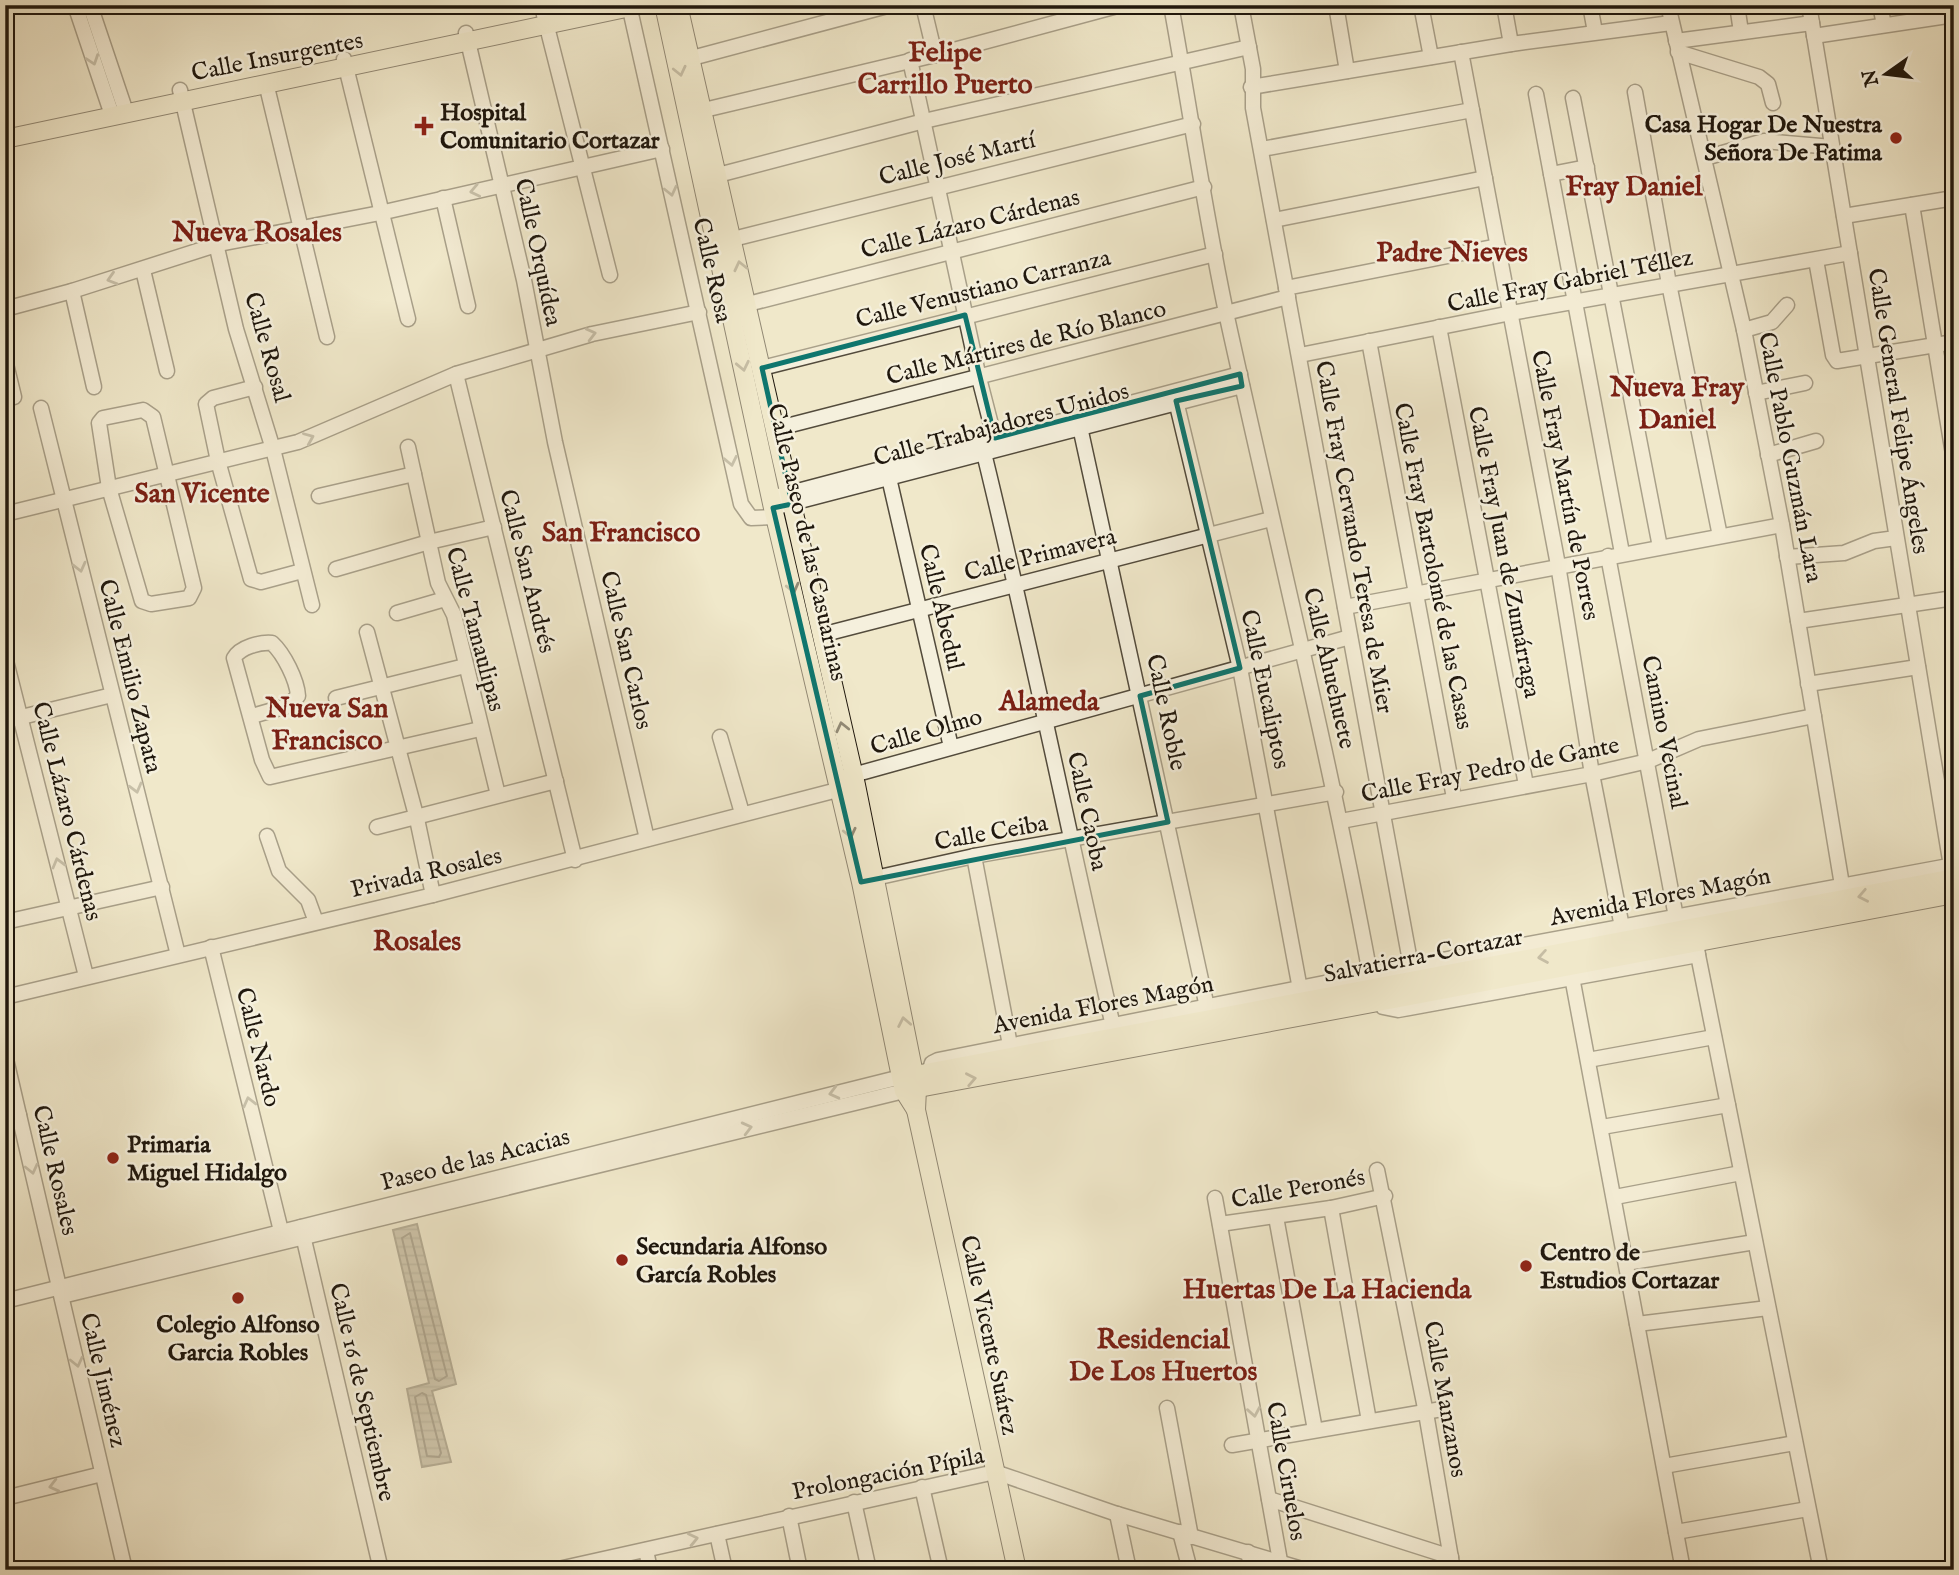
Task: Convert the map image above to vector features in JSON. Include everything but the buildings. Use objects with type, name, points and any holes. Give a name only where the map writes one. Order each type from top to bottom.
[{"type":"main road","name":"Calle Insurgentes","points":[[545,20],[584,5]]},
{"type":"main road","name":"Calle Insurgentes","points":[[5,127],[118,108],[545,20],[633,6]]},
{"type":"main road","name":"Calle Paseo de las Casuarinas","points":[[675,7],[692,58],[748,304],[821,635],[847,782],[913,1081]]},
{"type":"main road","name":"Calle Paseo de las Casuarinas","points":[[675,7],[769,512],[847,782]]},
{"type":"main road","name":"Calle Insurgentes","points":[[182,95],[266,83],[345,63]]},
{"type":"main road","name":"Calle Insurgentes","points":[[5,139],[118,108]]},
{"type":"main road","name":"Salvatierra-Cortazar","points":[[913,1081],[1953,870]]},
{"type":"main road","name":"Salvatierra-Cortazar","points":[[1414,980],[1562,975],[1954,894]]},
{"type":"main road","name":"Calle Vicente Suárez","points":[[913,1081],[916,1110],[1017,1570]]},
{"type":"street","points":[[75,5],[118,108]]},
{"type":"street","points":[[90,5],[118,108]]},
{"type":"street","points":[[692,58],[891,5]]},
{"type":"street","points":[[922,5],[935,55]]},
{"type":"street","points":[[704,110],[935,55],[1121,5]]},
{"type":"street","name":"Calle Ahuehuete","points":[[1171,5],[1226,314],[1341,821],[1383,986]]},
{"type":"street","name":"Calle Fray Cervando Teresa de Mier","points":[[1241,5],[1253,69],[1251,88],[1274,220],[1381,813],[1414,980]]},
{"type":"street","points":[[1336,5],[1347,71]]},
{"type":"street","points":[[1421,5],[1431,57]]},
{"type":"street","points":[[1504,5],[1511,44]]},
{"type":"street","points":[[1590,5],[1595,32]]},
{"type":"street","points":[[1251,88],[1511,44],[1671,23],[1668,5]]},
{"type":"street","points":[[1737,5],[1741,32]]},
{"type":"street","name":"Calle General Felipe Ángeles","points":[[1809,5],[1953,870]]},
{"type":"street","points":[[1880,5],[1884,25]]},
{"type":"street","name":"Calle Rosa","points":[[633,6],[741,504],[746,515],[769,512]]},
{"type":"street","points":[[1677,46],[1741,32],[1884,25],[1952,16]]},
{"type":"street","points":[[545,20],[610,275]]},
{"type":"street","name":"Calle Pablo Guzmán Lara","points":[[1671,23],[1744,330],[1782,525],[1842,885]]},
{"type":"street","name":"Calle Orquídea","points":[[467,37],[537,349]]},
{"type":"street","points":[[1677,46],[1759,77],[1768,85],[1773,103]]},
{"type":"street","points":[[718,175],[925,121],[1249,47]]},
{"type":"street","name":"Calle Fray Martín de Porres","points":[[1461,52],[1559,565],[1592,774],[1622,927]]},
{"type":"street","name":"Calle Caoba","points":[[910,60],[979,378],[1014,584],[1047,721],[1070,840],[1113,1026]]},
{"type":"street","points":[[345,63],[408,319]]},
{"type":"street","points":[[266,83],[327,337]]},
{"type":"street","points":[[1635,92],[1669,284],[1720,536]]},
{"type":"street","name":"Camino Vecinal","points":[[1535,94],[1575,301],[1648,761],[1676,917]]},
{"type":"street","name":"Calle Rosal","points":[[182,95],[219,244],[236,329],[256,387],[313,605]]},
{"type":"street","points":[[1573,98],[1660,547]]},
{"type":"street","points":[[1262,149],[1472,110]]},
{"type":"street","name":"Calle José Martí","points":[[733,239],[1193,124]]},
{"type":"street","points":[[1705,158],[1764,141],[1832,147]]},
{"type":"street","points":[[5,309],[143,270],[219,244],[380,213],[581,165],[662,149]]},
{"type":"street","points":[[1551,173],[1587,167]]},
{"type":"street","points":[[1274,220],[1485,178]]},
{"type":"street","name":"Calle Lázaro Cárdenas","points":[[748,304],[1204,187]]},
{"type":"street","points":[[443,198],[468,306]]},
{"type":"street","points":[[1844,216],[1954,198]]},
{"type":"street","points":[[1912,205],[1954,460]]},
{"type":"street","name":"Calle Mártires de Río Blanco","points":[[775,429],[1226,314],[1287,292],[1498,246]]},
{"type":"street","name":"Calle Fray Gabriel Téllez","points":[[1300,355],[1575,301],[1850,253]]},
{"type":"street","name":"Calle Venustiano Carranza","points":[[762,368],[1215,254]]},
{"type":"street","points":[[1816,260],[1834,358],[1840,361],[1954,341]]},
{"type":"street","points":[[143,270],[167,371]]},
{"type":"street","points":[[72,291],[93,387]]},
{"type":"street","points":[[1744,330],[1772,322],[1787,305]]},
{"type":"street","points":[[5,514],[165,473],[273,449],[310,438],[456,374],[613,329],[699,312]]},
{"type":"street","name":"Calle Fray Juan de Zumárraga","points":[[1439,327],[1526,785]]},
{"type":"street","name":"Calle Fray Bartolomé de las Casas","points":[[1369,341],[1454,799]]},
{"type":"street","name":"Calle San Carlos","points":[[537,349],[647,839]]},
{"type":"street","points":[[5,360],[14,397]]},
{"type":"street","name":"Calle San Andrés","points":[[456,374],[575,860]]},
{"type":"street","name":"Calle Trabajadores Unidos","points":[[790,498],[889,478],[989,445],[1080,427],[1241,380]]},
{"type":"street","name":"Calle Trabajadores Unidos","points":[[769,512],[790,498],[1241,380]]},
{"type":"street","points":[[1756,393],[1805,383]]},
{"type":"street","points":[[256,387],[213,398],[206,404],[218,461],[251,579],[261,582],[302,571]]},
{"type":"street","name":"Calle Eucaliptos","points":[[1176,401],[1240,668],[1300,989]]},
{"type":"street","name":"Calle Emilio Zapata","points":[[41,408],[178,955]]},
{"type":"street","points":[[139,410],[152,414],[165,473],[194,589],[189,597],[151,604],[142,601],[109,488],[99,423],[103,418],[139,410]]},
{"type":"street","name":"Calle Roble","points":[[1080,427],[1207,1007]]},
{"type":"street","points":[[1768,455],[1816,441]]},
{"type":"street","name":"Calle Tamaulipas","points":[[408,447],[429,542],[444,599],[454,615],[498,795]]},
{"type":"street","points":[[319,496],[414,474]]},
{"type":"street","name":"Calle Abedul","points":[[889,478],[951,747]]},
{"type":"street","name":"Calle Primavera","points":[[821,635],[1271,519]]},
{"type":"street","points":[[1345,607],[1415,591],[1782,525]]},
{"type":"street","points":[[336,569],[429,542],[494,527]]},
{"type":"street","points":[[1787,557],[1850,552],[1874,541],[1896,538]]},
{"type":"street","points":[[1798,621],[1954,598]]},
{"type":"street","points":[[397,613],[444,599]]},
{"type":"street","points":[[367,632],[433,895]]},
{"type":"street","name":"Calle Olmo","points":[[847,782],[951,747],[1350,637]]},
{"type":"street","points":[[252,716],[287,706],[298,696],[298,688],[281,653],[272,643],[243,649],[234,658],[265,770],[274,777],[480,729]]},
{"type":"street","name":"Calle Lázaro Cárdenas","points":[[5,657],[13,719],[70,908],[86,976]]},
{"type":"street","points":[[336,698],[465,666]]},
{"type":"street","points":[[1808,684],[1918,667]]},
{"type":"street","points":[[13,719],[112,695]]},
{"type":"street","name":"Calle Fray Pedro de Gante","points":[[1341,821],[1592,774],[1648,761],[1699,739],[1814,716]]},
{"type":"street","points":[[720,737],[742,813]]},
{"type":"street","points":[[377,827],[556,781]]},
{"type":"street","name":"Privada Rosales","points":[[5,997],[575,860],[847,782]]},
{"type":"street","name":"Calle Ceiba","points":[[868,879],[974,856],[1336,792]]},
{"type":"street","points":[[267,836],[279,871],[308,900],[316,922]]},
{"type":"street","points":[[974,856],[1010,1045]]},
{"type":"street","name":"Avenida Flores Magón","points":[[913,1081],[938,1060],[1010,1045],[1300,989],[1383,986],[1622,927],[1842,885],[1953,870]]},
{"type":"street","points":[[5,922],[162,887]]},
{"type":"street","name":"Calle Nardo","points":[[211,947],[282,1235]]},
{"type":"street","points":[[1697,948],[1821,1570]]},
{"type":"street","points":[[1383,986],[1388,1010],[1398,1010],[1562,975],[1588,1060],[1602,1127],[1683,1570]]},
{"type":"street","points":[[1588,1060],[1714,1037]]},
{"type":"street","name":"Calle Rosales","points":[[5,1055],[12,1117],[57,1290]]},
{"type":"street","name":"Paseo de las Acacias","points":[[5,1301],[913,1081]]},
{"type":"street","points":[[1602,1127],[1728,1105]]},
{"type":"street","name":"Calle Manzanos","points":[[1377,1170],[1385,1196],[1452,1564]]},
{"type":"street","points":[[1615,1196],[1741,1173]]},
{"type":"street","name":"Calle Peronés","points":[[1220,1224],[1331,1208],[1385,1196]]},
{"type":"street","name":"Calle Ciruelos","points":[[1214,1198],[1269,1499],[1271,1563]]},
{"type":"street","points":[[1331,1208],[1369,1421]]},
{"type":"street","points":[[1276,1217],[1315,1430]]},
{"type":"street","name":"Calle 16 de Septiembre","points":[[302,1230],[381,1570]]},
{"type":"street","points":[[1626,1263],[1755,1242]]},
{"type":"street","name":"Calle Jiménez","points":[[57,1290],[125,1570]]},
{"type":"street","points":[[1637,1324],[1768,1308]]},
{"type":"street","points":[[1167,1408],[1190,1570]]},
{"type":"street","points":[[1232,1445],[1443,1409]]},
{"type":"street","points":[[1664,1466],[1795,1443]]},
{"type":"street","name":"Prolongación Pípila","points":[[554,1570],[580,1567],[789,1516],[995,1472],[1117,1514],[1248,1552],[1271,1563],[1305,1570]]},
{"type":"street","points":[[5,1498],[102,1474]]},
{"type":"street","points":[[922,1487],[941,1570]]},
{"type":"street","points":[[1269,1499],[1452,1564]]},
{"type":"street","points":[[854,1502],[869,1570]]},
{"type":"street","points":[[1676,1532],[1808,1509]]},
{"type":"street","points":[[1117,1514],[1129,1570]]},
{"type":"street","points":[[789,1516],[800,1570]]},
{"type":"street","points":[[717,1534],[725,1570]]},
{"type":"street","points":[[646,1550],[650,1570]]},
{"type":"street","points":[[1248,1552],[1252,1570]]},
{"type":"highlighted area","points":[[965,315],[995,438],[1240,374],[1242,386],[1176,401],[1240,668],[1140,696],[1168,822],[861,882],[773,508],[792,504],[762,368]]},
{"type":"water","points":[[417,1224],[456,1384],[432,1391],[451,1462],[422,1467],[407,1389],[429,1383],[393,1230]]},
{"type":"place","name":"Hospital Comunitario Cortazar","points":[[424,126]]},
{"type":"place","name":"Casa Hogar De Nuestra Señora De Fatima","points":[[1896,138]]},
{"type":"place","name":"Primaria Miguel Hidalgo","points":[[113,1158]]},
{"type":"place","name":"Secundaria Alfonso García Robles","points":[[622,1260]]},
{"type":"place","name":"Centro de Estudios Cortazar","points":[[1526,1266]]},
{"type":"place","name":"Colegio Alfonso Garcia Robles","points":[[238,1298]]},
{"type":"district","name":"Felipe Carrillo Puerto","points":[[945,67]]},
{"type":"district","name":"Fray Daniel","points":[[1634,185]]},
{"type":"district","name":"Nueva Rosales","points":[[257,231]]},
{"type":"district","name":"Padre Nieves","points":[[1452,251]]},
{"type":"district","name":"Nueva Fray Daniel","points":[[1677,402]]},
{"type":"district","name":"San Vicente","points":[[202,492]]},
{"type":"district","name":"San Francisco","points":[[621,531]]},
{"type":"district","name":"Alameda","points":[[1049,700]]},
{"type":"district","name":"Nueva San Francisco","points":[[327,723]]},
{"type":"district","name":"Rosales","points":[[417,940]]},
{"type":"district","name":"Huertas De La Hacienda","points":[[1327,1288]]},
{"type":"district","name":"Residencial De Los Huertos","points":[[1163,1354]]}]
